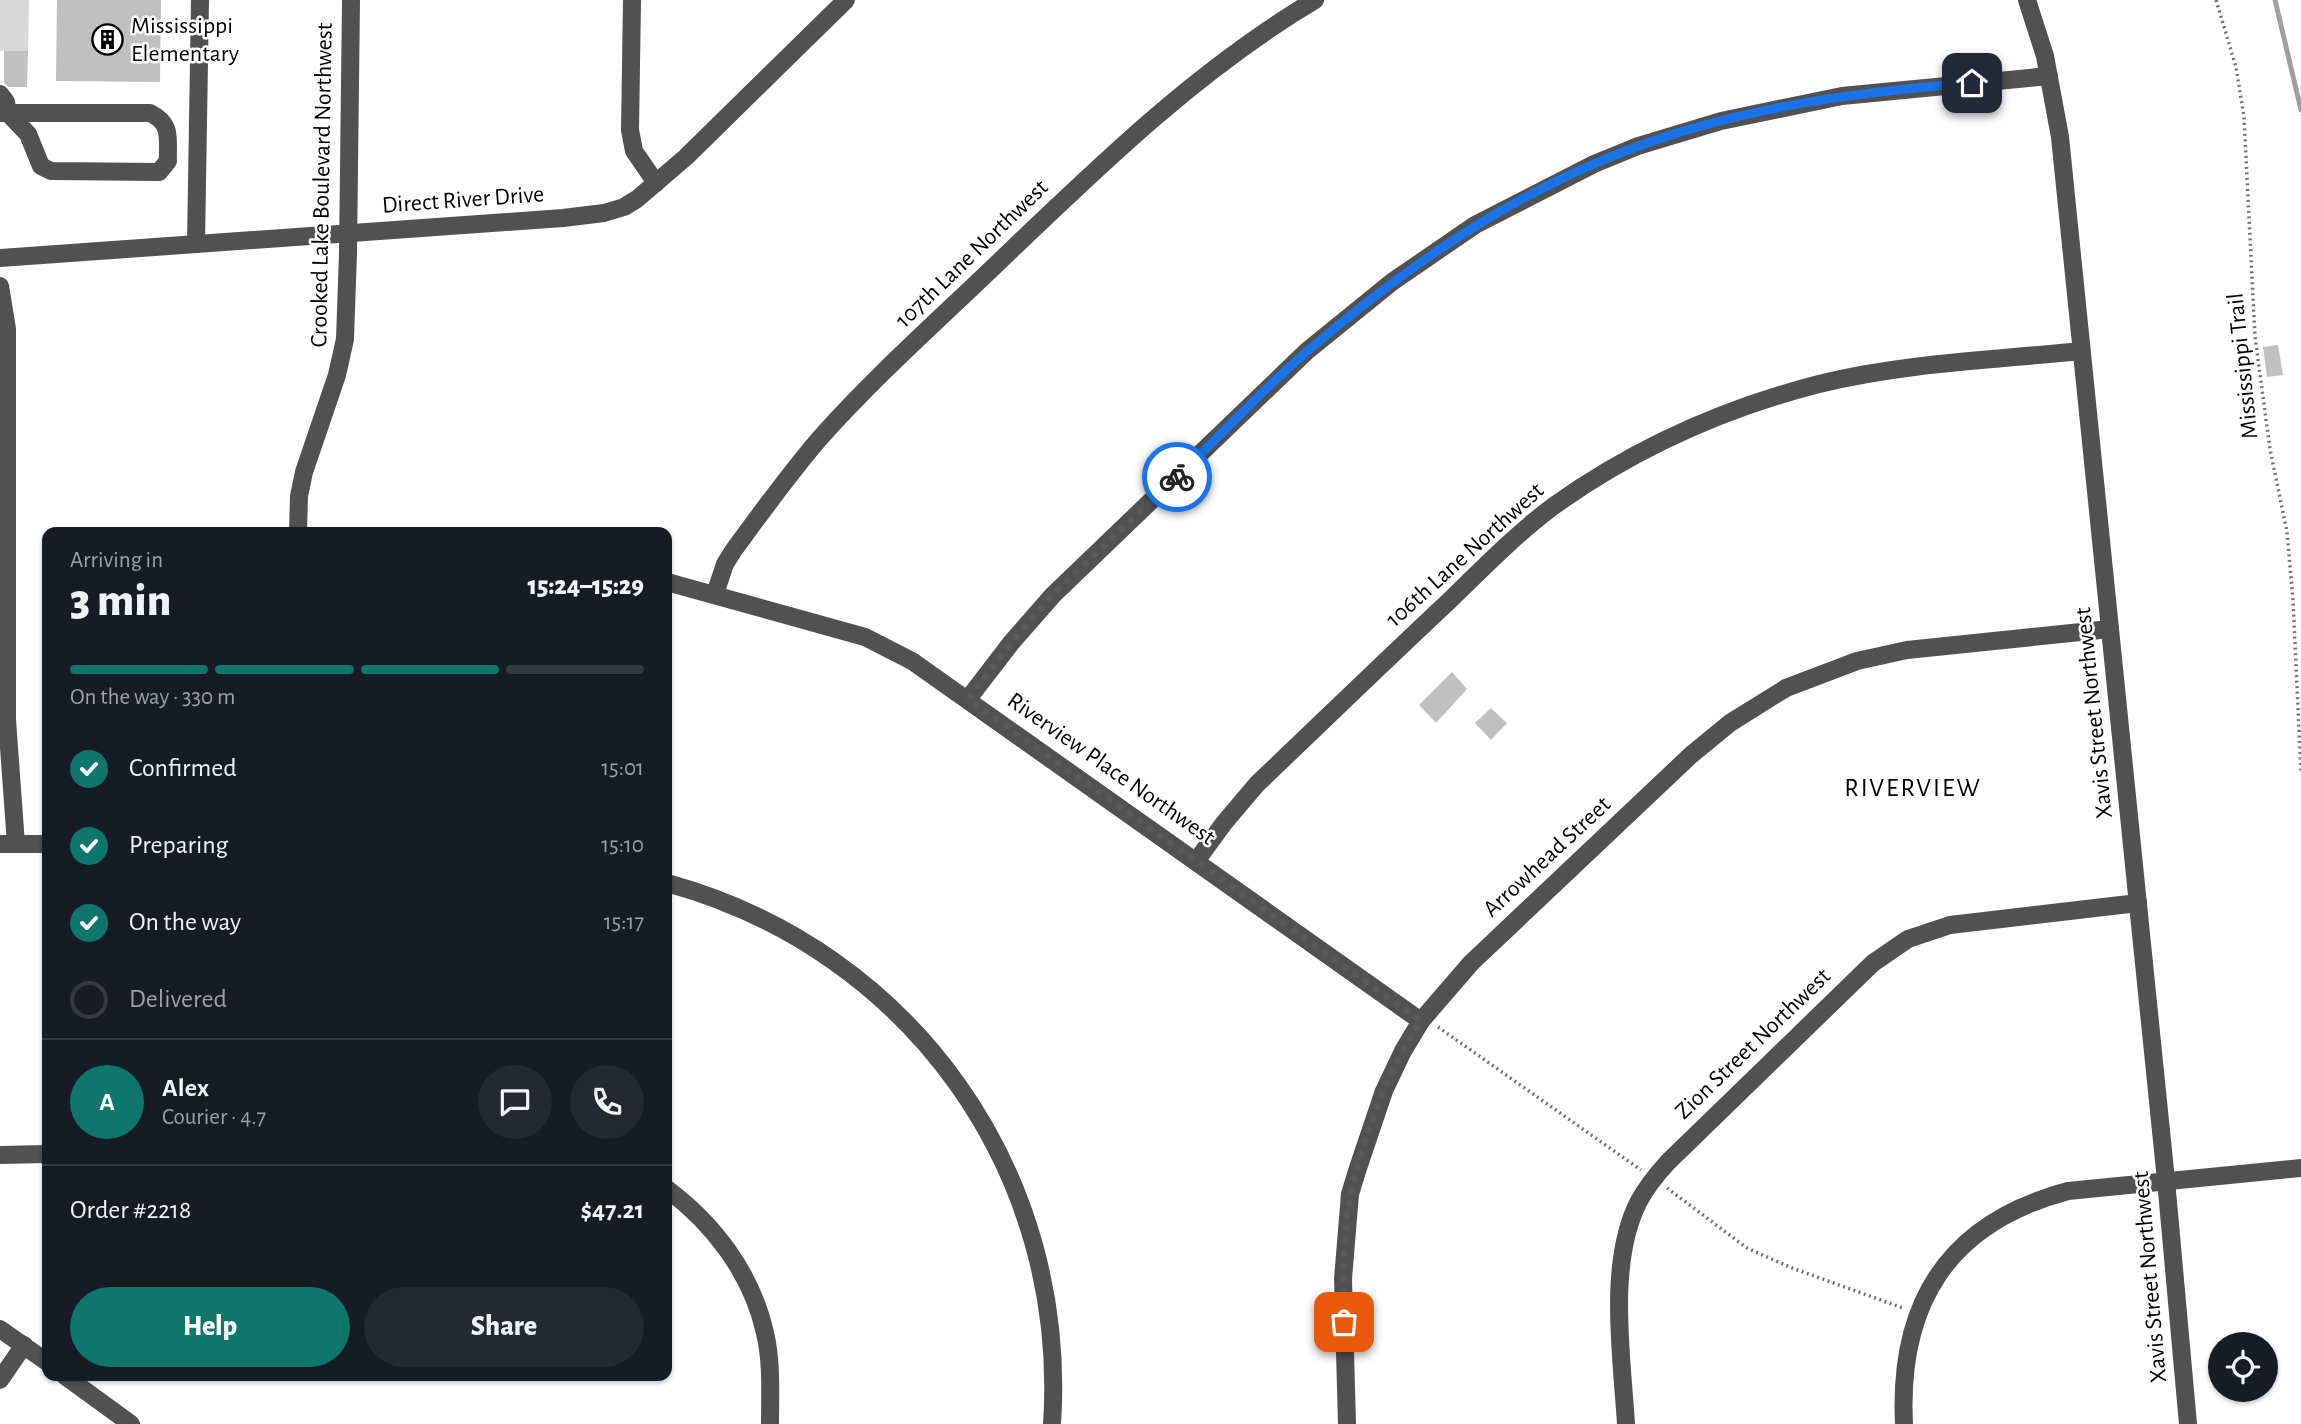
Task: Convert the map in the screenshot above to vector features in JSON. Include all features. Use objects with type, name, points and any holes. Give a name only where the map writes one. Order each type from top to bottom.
[{"type":"street","points":[[196,244],[200,0]]},
{"type":"street","name":"Crooked Lake Boulevard Northwest","points":[[298,527],[299,496],[304,472],[342,358],[347,306],[351,0]]},
{"type":"street","points":[[632,0],[630,130],[634,151],[656,183]]},
{"type":"street","name":"Direct River Drive","points":[[0,258],[604,214],[624,207],[686,157],[846,0]]},
{"type":"street","name":"107th Lane Northwest","points":[[715,594],[725,564],[766,505],[820,438],[868,387],[1170,103],[1228,57],[1315,0]]},
{"type":"street","name":"Xavis Street Northwest","points":[[2027,0],[2049,76],[2060,137],[2166,1180],[2188,1424]]},
{"type":"street","points":[[968,699],[1053,594],[1307,351],[1392,282],[1475,225],[1594,164],[1649,142],[1721,121],[1810,101],[1875,92],[2049,76]]},
{"type":"street","points":[[0,94],[6,102],[4,113]]},
{"type":"street","points":[[4,113],[150,113],[160,118],[167,127],[168,161],[159,172],[51,171],[41,166],[28,134],[4,113]]},
{"type":"street","points":[[0,286],[7,329],[8,844],[42,844]]},
{"type":"street","name":"106th Lane Northwest","points":[[1197,860],[1257,784],[1508,545],[1553,507],[1628,460],[1710,420],[1818,384],[1928,366],[2081,351]]},
{"type":"street","name":"Riverview Place Northwest","points":[[672,583],[865,637],[912,661],[1428,1023]]},
{"type":"street","name":"Arrowhead Street","points":[[1346,1424],[1343,1279],[1350,1194],[1384,1091],[1403,1051],[1428,1023],[1471,963],[1690,755],[1730,723],[1786,688],[1832,669],[1895,652],[2110,629]]},
{"type":"street","points":[[672,884],[707,895],[767,920],[837,963],[874,992],[909,1025],[964,1091],[1000,1155],[1033,1239],[1054,1358],[1052,1424]]},
{"type":"street","name":"Zion Street Northwest","points":[[1626,1424],[1619,1304],[1622,1255],[1630,1221],[1638,1202],[1648,1185],[1668,1162],[1873,963],[1908,939],[1966,922],[2138,903]]},
{"type":"street","points":[[0,1154],[42,1154]]},
{"type":"street","points":[[1904,1424],[1903,1376],[1912,1329],[1930,1289],[1963,1244],[1984,1226],[2035,1200],[2067,1191],[2301,1168]]},
{"type":"street","points":[[672,1193],[706,1223],[737,1263],[748,1284],[765,1332],[768,1352],[769,1424]]},
{"type":"street","points":[[0,1329],[42,1358]]},
{"type":"street","points":[[0,1380],[24,1345]]},
{"type":"street","points":[[72,1381],[131,1424]]},
{"type":"path","name":"Mississippi Trail","points":[[2216,0],[2236,67],[2244,117],[2255,337],[2270,449],[2287,532],[2301,772]]},
{"type":"path","points":[[1428,1023],[1642,1171]]},
{"type":"path","points":[[1663,1185],[1747,1248],[1792,1268],[1903,1308]]},
{"type":"shaded area","points":[[0,0],[29,0],[28,51],[0,51]]},
{"type":"building","name":"Mississippi Elementary","points":[[57,0],[161,0],[160,82],[56,81]]},
{"type":"building","points":[[4,51],[28,51],[27,87],[9,87],[4,83]]},
{"type":"building","points":[[2278,345],[2283,375],[2267,377],[2263,347]]},
{"type":"building","points":[[1452,672],[1467,689],[1436,723],[1419,705]]},
{"type":"building","points":[[1491,708],[1507,723],[1491,740],[1475,723]]},
{"type":"waterway","points":[[2275,0],[2301,110]]},
{"type":"way so far","points":[[1177,477],[1053,594],[1030,619],[968,699],[1421,1021],[1384,1091],[1350,1194],[1344,1247],[1344,1322]]},
{"type":"place","name":"Mississippi Elementary","points":[[108,40]]},
{"type":"district","name":"RIVERVIEW","points":[[1913,788]]},
{"type":"route","points":[[1177,477],[1307,351],[1392,282],[1475,225],[1564,178],[1638,146],[1751,114],[1859,94],[1972,83]]}]
